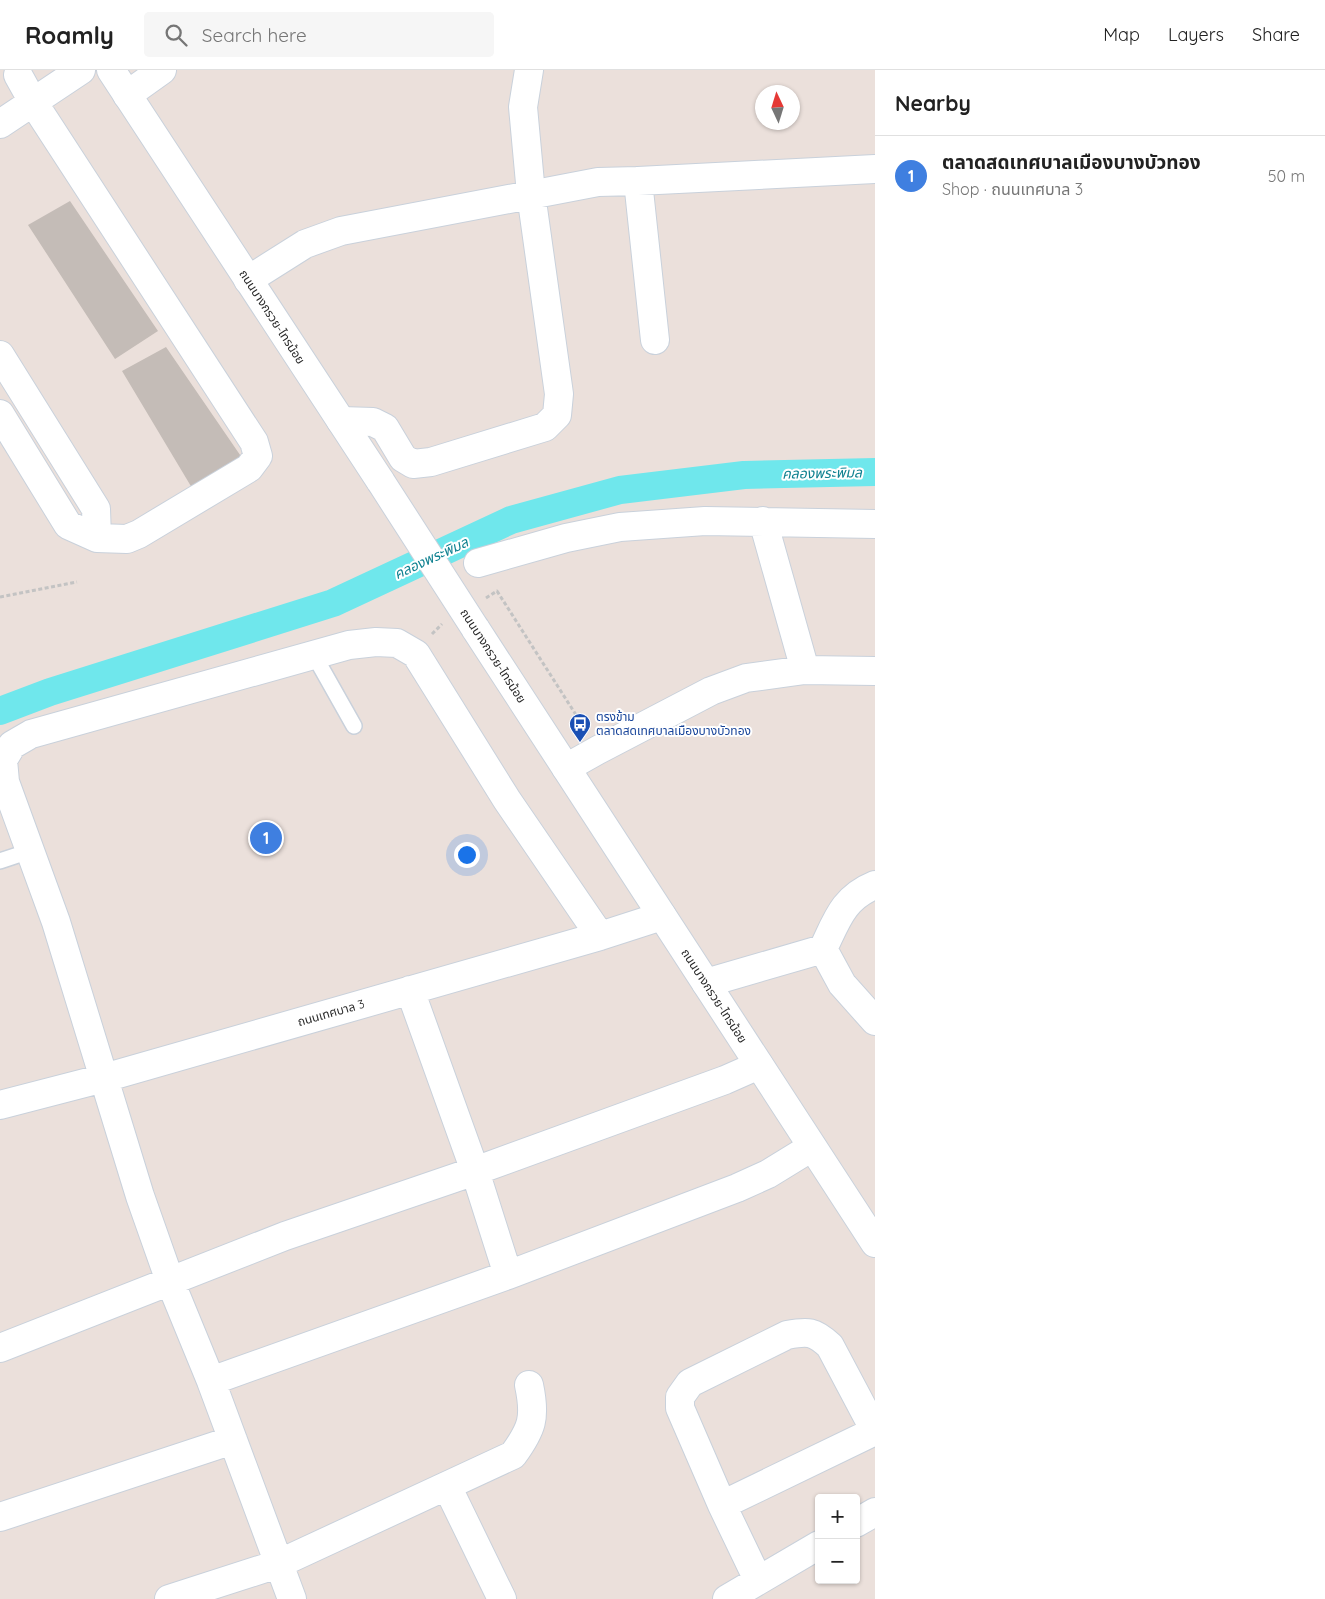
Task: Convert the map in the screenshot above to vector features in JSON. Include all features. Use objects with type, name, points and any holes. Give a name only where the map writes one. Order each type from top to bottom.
[{"type":"street","points":[[0,124],[28,82],[81,70]]},
{"type":"street","name":"ถนนบางกรวย-ไทรน้อย","points":[[111,70],[875,1243]]},
{"type":"street","points":[[127,95],[162,70]]},
{"type":"street","points":[[341,421],[373,422],[385,428],[403,458],[413,464],[431,462],[544,427],[557,415],[559,394],[531,194],[524,107],[529,70]]},
{"type":"street","points":[[28,82],[254,442],[258,456],[249,468],[139,534],[127,539],[97,538],[68,525],[7,424],[38,418]]},
{"type":"street","points":[[248,280],[305,244],[341,231],[598,182],[875,169]]},
{"type":"street","points":[[638,181],[655,340]]},
{"type":"street","points":[[0,355],[96,509],[97,538]]},
{"type":"street","points":[[478,563],[566,538],[620,527],[705,521],[875,524]]},
{"type":"street","points":[[763,521],[805,670]]},
{"type":"street","points":[[292,1599],[211,1380],[170,1281],[140,1196],[56,922],[5,782],[3,760],[12,746],[31,734],[349,645],[376,642],[397,643],[416,654],[507,800],[600,936]]},
{"type":"street","points":[[566,768],[711,691],[746,678],[805,670],[875,671]]},
{"type":"street","points":[[706,983],[823,949],[842,908],[863,890],[875,885]]},
{"type":"street","name":"ถนนเทศบาล 3","points":[[0,1105],[104,1078],[600,936],[662,916]]},
{"type":"street","points":[[823,949],[842,984],[875,1021]]},
{"type":"street","points":[[410,990],[475,1171],[508,1274]]},
{"type":"street","points":[[0,1348],[285,1236],[475,1171],[725,1080],[759,1065]]},
{"type":"street","points":[[211,1380],[508,1274],[737,1188],[768,1174],[812,1147]]},
{"type":"street","points":[[722,1505],[875,1431],[830,1346],[820,1336],[804,1332],[787,1336],[690,1383],[680,1397],[680,1408],[722,1505],[758,1580]]},
{"type":"street","points":[[170,1599],[278,1564],[512,1456],[526,1438],[532,1421],[532,1398],[529,1385]]},
{"type":"street","points":[[0,1517],[232,1440]]},
{"type":"street","points":[[448,1486],[502,1599]]},
{"type":"street","points":[[860,1521],[875,1512]]},
{"type":"street","points":[[727,1599],[815,1547]]},
{"type":"lane","points":[[314,655],[354,726]]},
{"type":"lane","points":[[0,862],[30,851]]},
{"type":"path","points":[[0,597],[77,582]]},
{"type":"building","points":[[70,201],[158,331],[115,359],[28,225]]},
{"type":"building","points":[[166,347],[249,468],[198,498],[122,371]]},
{"type":"waterway","name":"คลองพระพิมล","points":[[0,711],[50,692],[333,603],[511,520],[620,490],[744,475],[875,472]]},
{"type":"place","name":"ตรงข้าม ตลาดสดเทศบาลเมืองบางบัวทอง","points":[[580,743]]},
{"type":"place","name":"ตลาดสดเทศบาลเมืองบางบัวทอง","points":[[266,838]]}]
